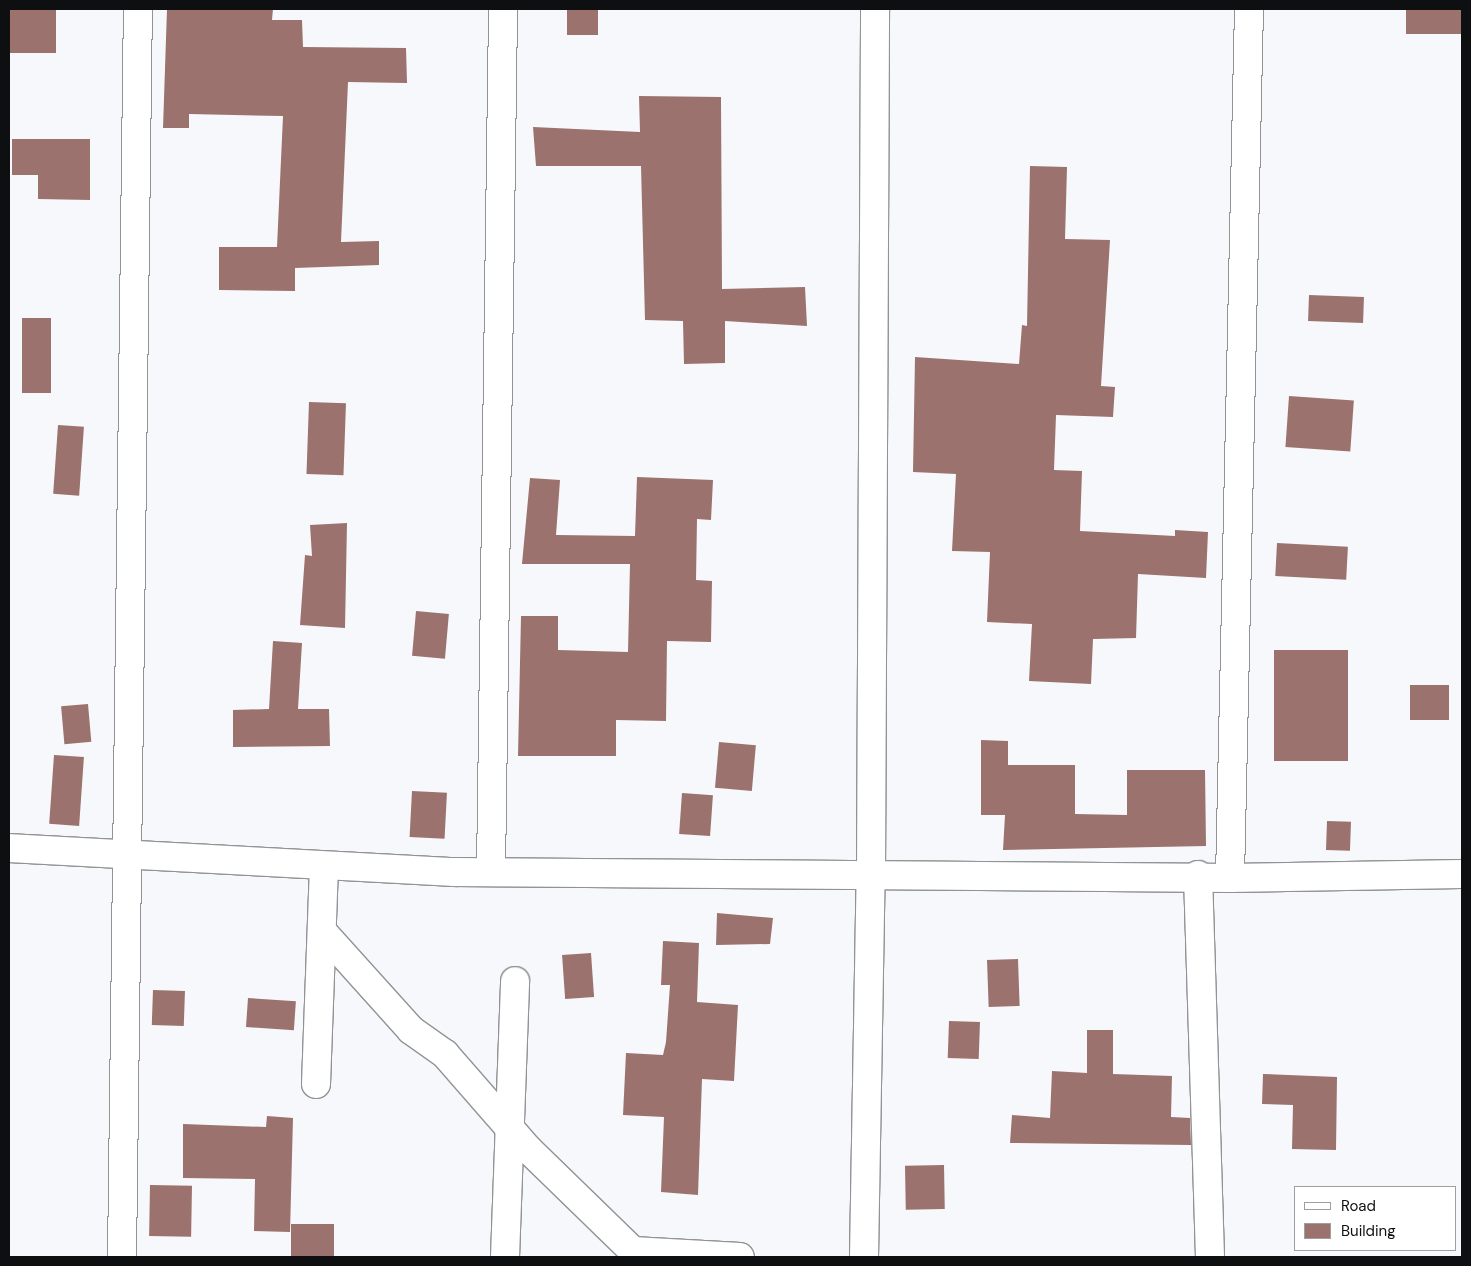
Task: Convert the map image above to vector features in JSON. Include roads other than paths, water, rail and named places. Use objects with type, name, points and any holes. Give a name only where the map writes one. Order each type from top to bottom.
[{"type":"street","points":[[122,1257],[130,851],[138,9]]},
{"type":"street","points":[[491,871],[503,9]]},
{"type":"street","points":[[864,1257],[871,872],[875,9]]},
{"type":"street","points":[[1230,878],[1249,9]]},
{"type":"street","points":[[9,848],[130,851],[324,868],[491,871],[1198,875],[1230,878],[1462,874]]},
{"type":"street","points":[[316,1084],[324,868]]},
{"type":"street","points":[[1198,875],[1210,1257]]},
{"type":"street","points":[[322,930],[411,1030],[445,1054],[510,1128],[633,1251],[740,1257]]},
{"type":"street","points":[[505,1257],[515,981]]}]
